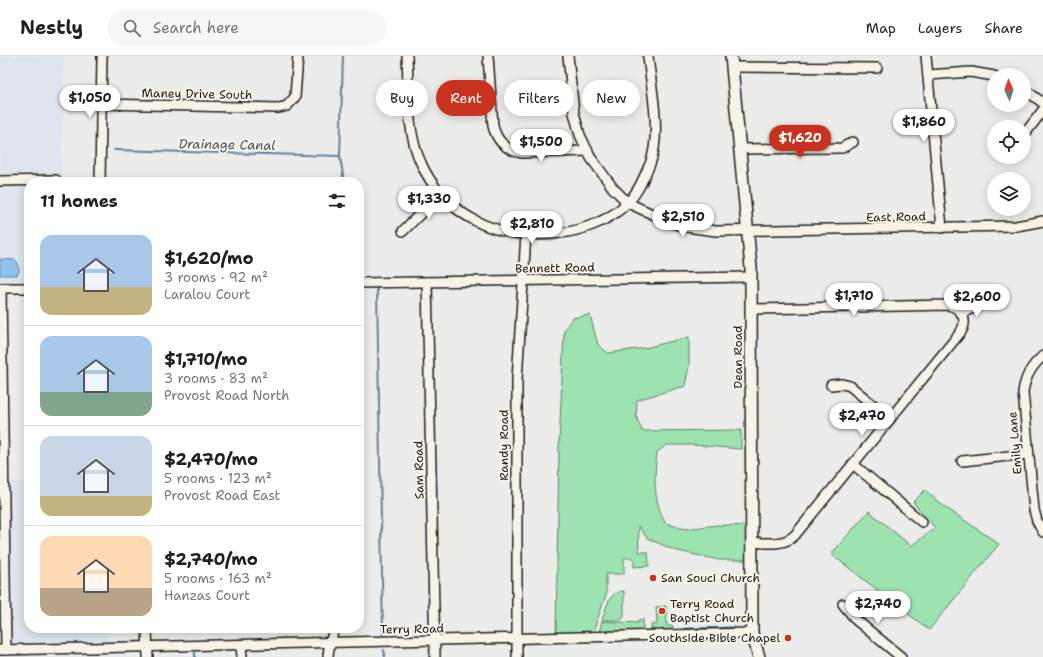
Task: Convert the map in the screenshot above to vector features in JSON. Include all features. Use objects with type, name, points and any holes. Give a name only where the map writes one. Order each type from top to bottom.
[{"type":"main road","name":"Dean Road","points":[[732,62],[751,277],[752,633],[759,657]]},
{"type":"street","points":[[100,177],[102,56]]},
{"type":"street","name":"Maney Drive South","points":[[101,104],[279,108],[292,102],[297,91],[298,56]]},
{"type":"street","points":[[407,56],[414,141],[421,163],[440,194],[453,206],[475,221],[504,231],[526,234],[560,233],[580,230],[600,222],[628,203],[636,193],[650,163],[655,139],[648,56]]},
{"type":"street","points":[[488,56],[493,126],[495,134],[502,144],[512,151],[522,152],[588,151]]},
{"type":"street","points":[[568,56],[574,113],[580,135],[588,151],[614,188],[628,203]]},
{"type":"street","points":[[926,56],[942,228]]},
{"type":"street","points":[[732,62],[876,68]]},
{"type":"street","points":[[928,76],[971,72],[987,75]]},
{"type":"street","points":[[1031,94],[1043,103]]},
{"type":"street","points":[[1031,126],[1043,110]]},
{"type":"street","points":[[740,149],[842,148],[853,142]]},
{"type":"street","points":[[0,180],[24,180]]},
{"type":"street","points":[[403,231],[440,194]]},
{"type":"street","name":"East Road","points":[[628,203],[656,217],[686,228],[716,231],[1016,226],[1043,221]]},
{"type":"street","name":"Randy Road","points":[[517,657],[517,380],[526,234]]},
{"type":"street","name":"Bennett Road","points":[[364,283],[751,277]]},
{"type":"street","name":"Sam Road","points":[[427,282],[435,657]]},
{"type":"street","points":[[3,650],[1,288],[24,288]]},
{"type":"street","points":[[962,313],[984,303]]},
{"type":"street","points":[[751,309],[948,305],[958,309],[962,313],[964,324],[963,329],[791,539],[782,542],[752,542]]},
{"type":"street","name":"Emily Lane","points":[[1043,356],[1031,368],[1024,383],[1023,392],[1035,516],[1043,532]]},
{"type":"street","points":[[831,385],[842,384],[850,386],[890,419]]},
{"type":"street","points":[[962,461],[1028,454]]},
{"type":"street","points":[[853,464],[922,522]]},
{"type":"street","points":[[843,604],[856,620],[901,657]]},
{"type":"street","points":[[147,633],[148,657]]},
{"type":"street","points":[[328,657],[330,643],[334,637],[334,633]]},
{"type":"street","name":"Terry Road","points":[[3,650],[60,653],[148,647],[752,633]]},
{"type":"street","points":[[241,645],[242,657]]},
{"type":"shaded area","points":[[0,56],[64,56],[61,177],[24,177],[24,284],[0,285]]},
{"type":"shaded area","points":[[7,482],[24,482],[24,633],[107,633],[107,645],[14,647],[8,643]]},
{"type":"green space","points":[[590,315],[598,345],[608,353],[645,348],[689,337],[689,366],[685,386],[637,400],[636,416],[642,431],[741,430],[741,449],[694,445],[667,445],[657,452],[655,488],[658,505],[665,523],[685,529],[718,525],[749,526],[748,560],[719,560],[674,550],[647,538],[638,526],[639,552],[648,552],[649,566],[634,567],[634,558],[624,558],[624,574],[606,574],[606,595],[593,632],[556,633],[559,447],[564,331],[572,318]]},
{"type":"green space","points":[[925,490],[942,505],[999,544],[929,630],[831,554],[869,511],[911,546],[935,528],[913,502]]},
{"type":"green space","points":[[624,591],[624,617],[621,620],[602,620],[611,597]]},
{"type":"green space","points":[[666,606],[667,626],[673,626],[672,630],[668,632],[652,632],[651,625],[657,624],[656,607]]},
{"type":"green space","points":[[643,619],[643,631],[599,632],[602,621],[638,623],[638,620]]},
{"type":"water","points":[[0,259],[15,260],[18,263],[19,271],[17,275],[0,275]]},
{"type":"water","points":[[735,627],[684,629],[684,628]]},
{"type":"waterway","name":"Drainage Canal","points":[[343,56],[340,156],[343,177]]},
{"type":"waterway","name":"Drainage Canal","points":[[114,150],[340,156]]},
{"type":"waterway","points":[[377,289],[383,634]]},
{"type":"waterway","name":"Drainage Canal","points":[[384,650],[385,657]]},
{"type":"place","name":"San Souci Church","points":[[653,578]]},
{"type":"place","name":"Terry Road Baptist Church","points":[[662,611]]},
{"type":"place","name":"Southside Bible Chapel","points":[[788,638]]}]
